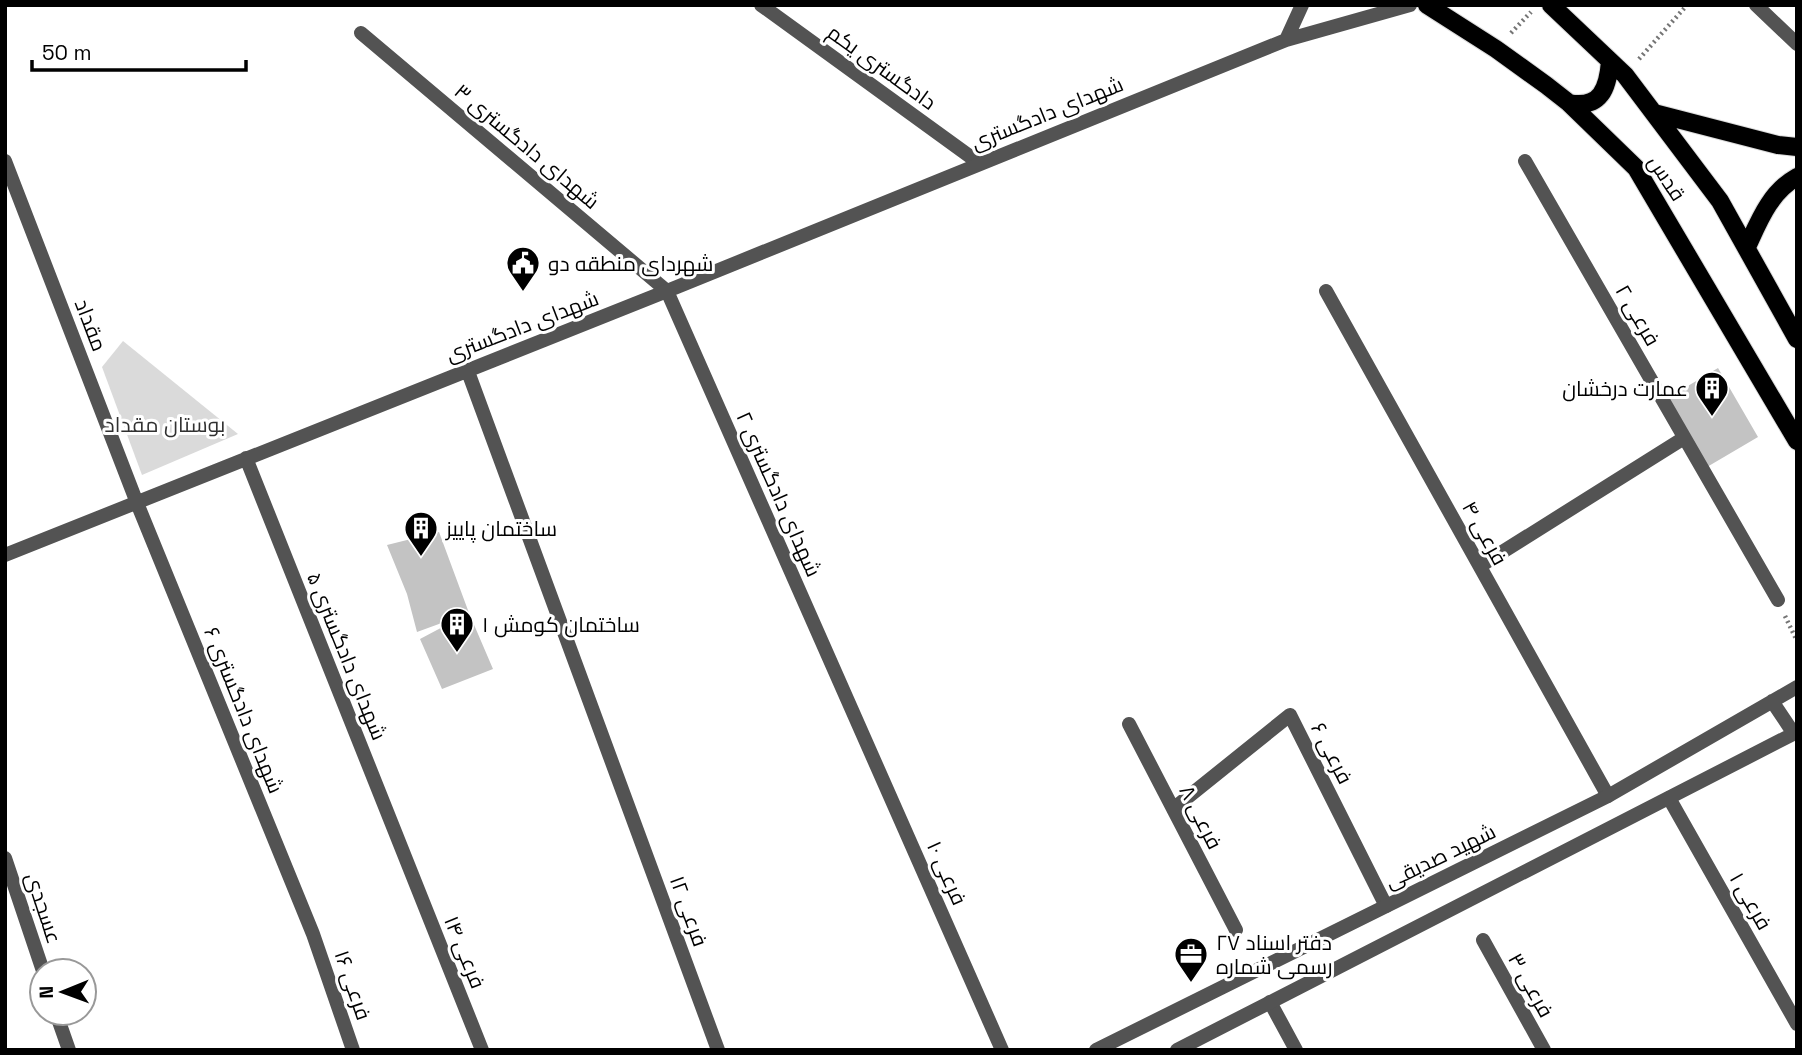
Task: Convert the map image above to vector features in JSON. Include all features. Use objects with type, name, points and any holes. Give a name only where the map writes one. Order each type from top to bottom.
[{"type":"main road","name":"قدس","points":[[1427,5],[1546,85],[1569,103],[1636,168],[1797,441]]},
{"type":"main road","name":"قدس","points":[[1551,5],[1625,75],[1720,201],[1797,339]]},
{"type":"main road","points":[[1569,103],[1582,105],[1598,99],[1606,86],[1610,61]]},
{"type":"main road","points":[[1654,113],[1778,145],[1797,147]]},
{"type":"main road","points":[[1747,247],[1766,205],[1787,183],[1797,177]]},
{"type":"street","name":"دادگستری یکم","points":[[761,5],[979,163]]},
{"type":"street","points":[[1286,40],[1302,5]]},
{"type":"street","name":"شهدای دادگستری","points":[[5,555],[1286,40],[1410,5]]},
{"type":"street","points":[[1756,5],[1797,44]]},
{"type":"street","name":"شهدای دادگستری ۳","points":[[361,33],[667,291]]},
{"type":"street","name":"مقداد","points":[[5,161],[137,503]]},
{"type":"street","name":"فرعی ۲","points":[[1525,161],[1777,600]]},
{"type":"street","name":"شهدای دادگستری ۲","points":[[667,291],[854,714]]},
{"type":"street","name":"فرعی ۴","points":[[1326,291],[1608,796]]},
{"type":"street","name":"فرعی ۱۲","points":[[467,369],[718,1050]]},
{"type":"street","points":[[1480,566],[1684,438]]},
{"type":"street","name":"شهدای دادگستری ۵","points":[[246,458],[410,870]]},
{"type":"street","name":"شهدای دادگستری ۶","points":[[137,503],[313,934]]},
{"type":"street","name":"شهید صدیقی","points":[[1096,1050],[1608,796],[1797,687]]},
{"type":"street","points":[[1177,1050],[1795,733],[1772,701]]},
{"type":"street","name":"فرعی ۱۰","points":[[854,714],[1002,1050]]},
{"type":"street","name":"فرعی ۶","points":[[1172,809],[1290,715],[1386,906]]},
{"type":"street","name":"فرعی ۸","points":[[1129,724],[1236,930]]},
{"type":"street","name":"فرعی ۱","points":[[1669,798],[1797,1024]]},
{"type":"street","name":"عسجدی","points":[[5,858],[38,957]]},
{"type":"street","name":"فرعی ۱۴","points":[[410,870],[482,1050]]},
{"type":"street","name":"فرعی ۱۶","points":[[313,934],[353,1050]]},
{"type":"street","name":"فرعی ۳","points":[[1483,940],[1544,1050]]},
{"type":"street","points":[[1270,1002],[1296,1050]]},
{"type":"street","points":[[62,1027],[69,1050]]},
{"type":"path","points":[[1496,49],[1538,5]]},
{"type":"path","points":[[1625,75],[1688,5]]},
{"type":"green space","name":"بوستان مقداد","points":[[123,341],[238,434],[142,475],[102,367]]},
{"type":"building","name":"عمارت درخشان","points":[[1718,368],[1758,437],[1707,467],[1666,399]]},
{"type":"building","points":[[439,532],[469,613],[417,632],[407,594],[387,545]]},
{"type":"building","name":"ساختمان کومش ۱","points":[[469,613],[493,669],[442,689],[420,639]]},
{"type":"place","name":"شهردای منطقه دو","points":[[523,293]]},
{"type":"place","name":"عمارت درخشان","points":[[1712,418]]},
{"type":"place","name":"ساختمان پاییز","points":[[421,558]]},
{"type":"place","name":"ساختمان کومش ۱","points":[[457,654]]},
{"type":"place","name":"۲۷ دفتر اسناد رسمی شماره","points":[[1191,984]]}]
